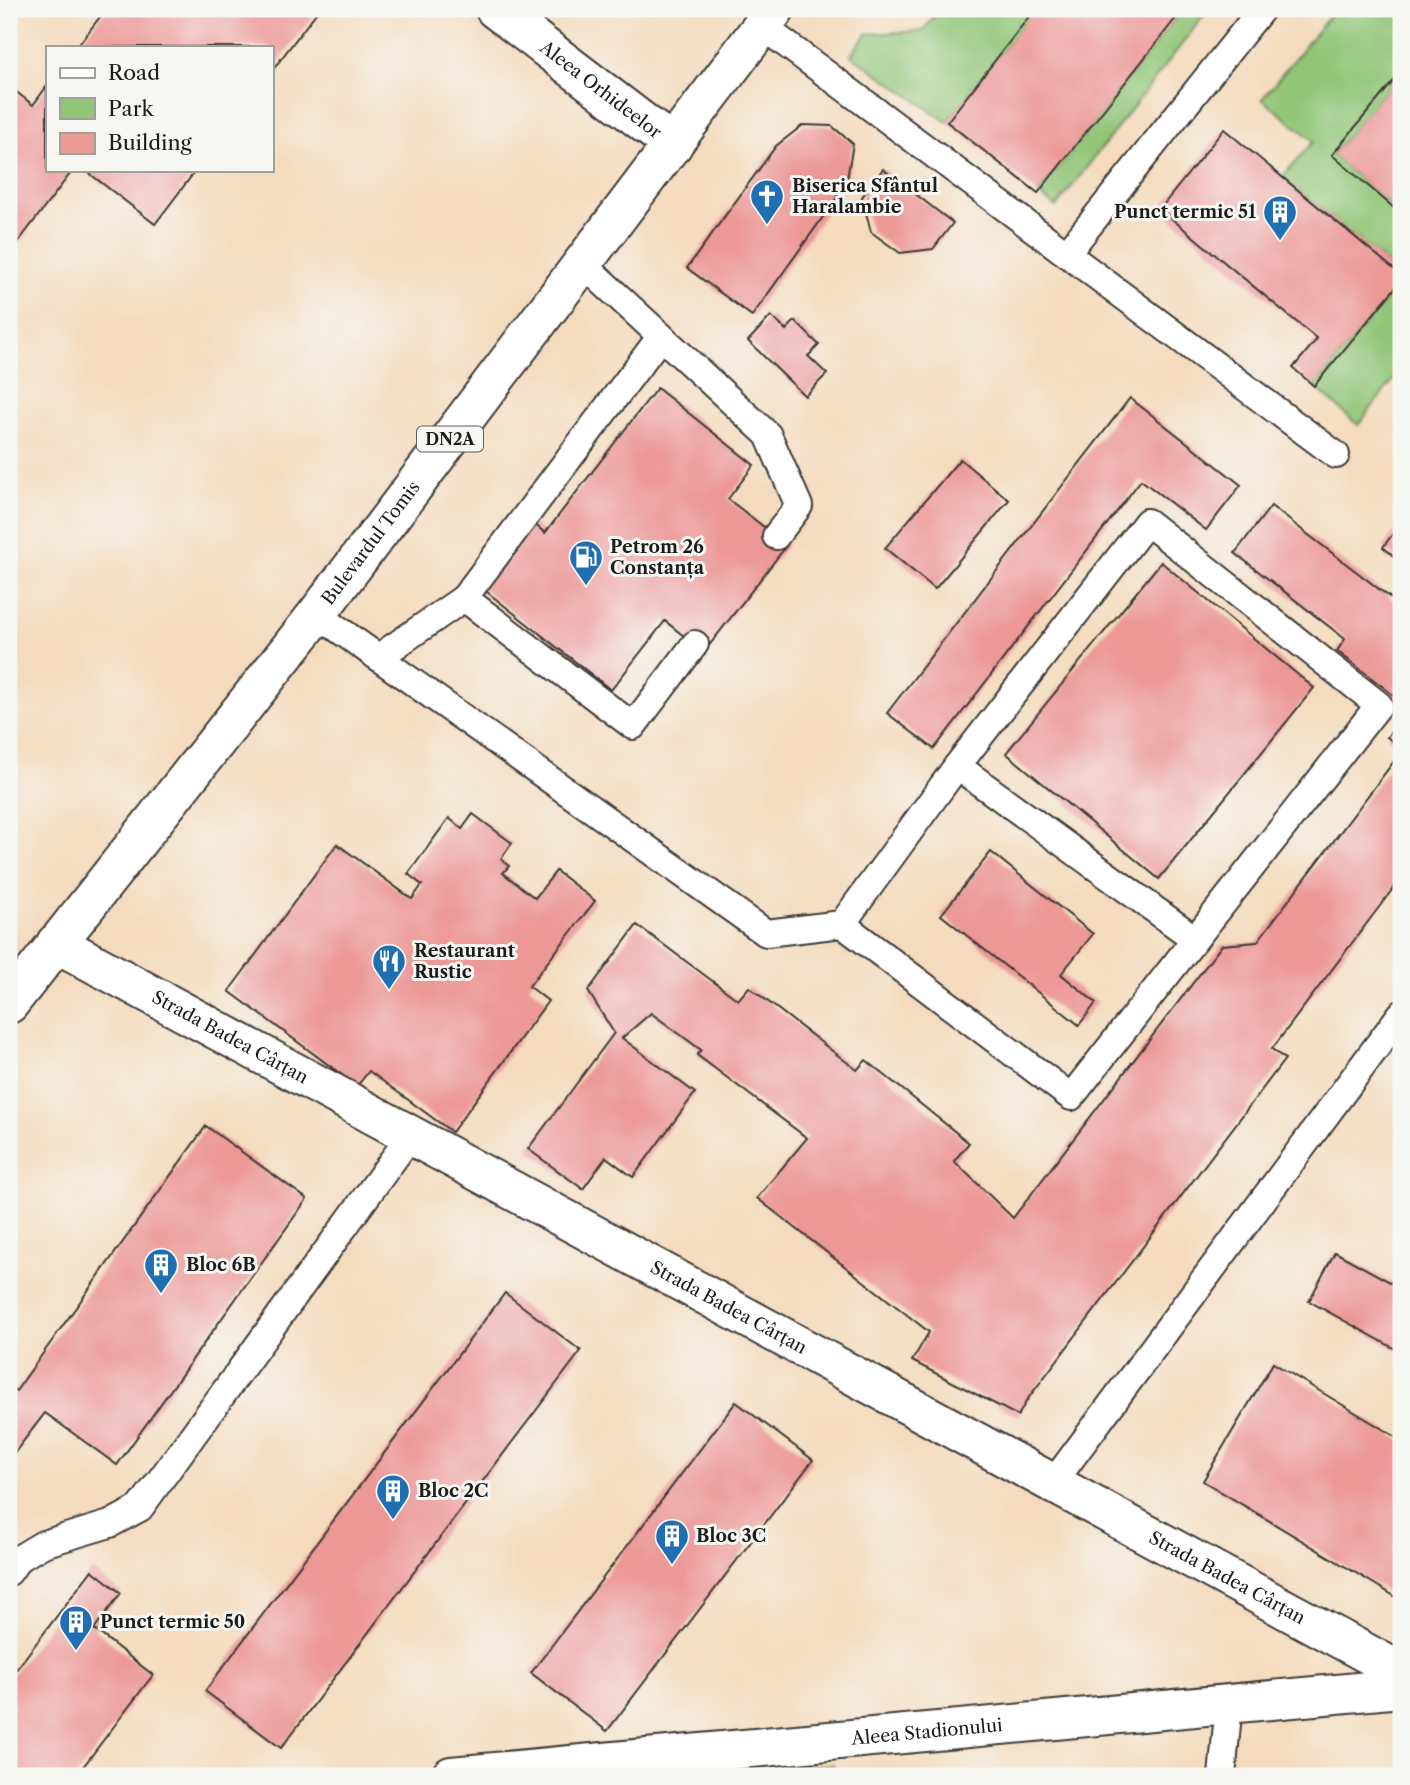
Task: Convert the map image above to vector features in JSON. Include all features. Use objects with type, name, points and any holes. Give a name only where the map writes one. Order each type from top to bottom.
[{"type":"street","name":"Aleea Orhideelor","points":[[495,9],[673,145]]},
{"type":"street","name":"Bulevardul Tomis","points":[[9,1004],[317,614],[769,17]]},
{"type":"street","name":"Strada Badea Cârțan","points":[[56,943],[1401,1672]]},
{"type":"street","name":"Aleea Stadionului","points":[[451,1776],[1401,1688]]},
{"type":"lane","points":[[1067,253],[1262,9]]},
{"type":"lane","points":[[769,17],[1067,253],[1336,455]]},
{"type":"lane","points":[[583,264],[768,435],[799,506],[776,536]]},
{"type":"lane","points":[[379,657],[464,598],[661,336]]},
{"type":"lane","points":[[317,614],[766,933],[842,924],[1071,1097],[1379,705],[1147,522],[957,766],[842,924]]},
{"type":"lane","points":[[464,598],[633,726],[695,644]]},
{"type":"lane","points":[[957,766],[1195,939]]},
{"type":"lane","points":[[1052,1483],[1401,1014]]},
{"type":"lane","points":[[9,1572],[19,1559],[43,1544],[110,1524],[140,1508],[411,1135]]},
{"type":"lane","points":[[1222,1776],[1229,1704]]},
{"type":"green space","points":[[939,9],[1035,9],[947,122],[851,55],[866,34],[923,31]]},
{"type":"green space","points":[[1183,9],[1209,9],[1056,207],[1038,193]]},
{"type":"green space","points":[[1335,9],[1401,9],[1401,72],[1332,155],[1401,214],[1401,275],[1282,177],[1314,141],[1262,99]]},
{"type":"green space","points":[[1401,281],[1401,370],[1358,425],[1314,386]]},
{"type":"green space","points":[[833,1764],[834,1776],[710,1776]]},
{"type":"building","points":[[106,9],[319,9],[273,69],[273,46],[78,46]]},
{"type":"building","points":[[1035,9],[1183,9],[1038,193],[947,122]]},
{"type":"building","points":[[1401,72],[1401,214],[1332,155]]},
{"type":"building","points":[[9,86],[33,105],[46,87],[46,172],[71,172],[9,254]]},
{"type":"building","name":"Biserica Sfântul Haralambie","points":[[803,125],[832,126],[853,144],[846,185],[752,316],[687,268],[776,146]]},
{"type":"building","name":"Punct termic 51","points":[[1224,129],[1401,275],[1401,281],[1314,386],[1293,368],[1317,339],[1160,209]]},
{"type":"building","points":[[883,169],[953,223],[933,249],[900,253],[871,232],[862,197]]},
{"type":"building","points":[[88,172],[194,172],[155,224]]},
{"type":"building","points":[[771,316],[786,330],[795,321],[819,345],[808,356],[827,374],[805,396],[748,341]]},
{"type":"building","points":[[657,388],[754,465],[728,499],[787,545],[704,652],[665,621],[611,690],[482,588],[533,523],[545,533]]},
{"type":"building","points":[[1130,398],[1241,485],[1206,530],[1141,480],[934,749],[887,713]]},
{"type":"building","points":[[960,459],[1009,500],[935,589],[885,548]]},
{"type":"building","points":[[1271,506],[1401,606],[1401,701],[1337,651],[1345,639],[1235,553]]},
{"type":"building","points":[[1401,523],[1401,562],[1383,547]]},
{"type":"building","points":[[1161,562],[1314,688],[1159,879],[1006,753]]},
{"type":"building","points":[[1401,719],[1401,748],[1387,737]]},
{"type":"building","points":[[1401,752],[1401,878],[1272,1049],[1285,1059],[1027,1400],[1018,1416],[912,1361],[929,1332],[757,1198],[807,1138],[697,1055],[701,1050],[651,1013],[622,1038],[695,1093],[633,1177],[606,1157],[583,1189],[528,1149],[614,1033],[588,991],[637,925],[738,1000],[749,987],[857,1070],[866,1060],[969,1143],[954,1161],[1013,1218],[1222,945],[1257,942]]},
{"type":"building","points":[[473,814],[512,843],[501,859],[509,866],[503,873],[535,898],[556,871],[595,901],[529,986],[548,1001],[452,1132],[369,1071],[357,1086],[229,991],[337,844],[412,899],[422,885],[408,874],[449,818],[462,829]]},
{"type":"building","points":[[991,852],[1093,934],[1061,974],[1096,1003],[1079,1025],[941,915]]},
{"type":"building","name":"Bloc 6B","points":[[206,1126],[307,1199],[117,1465],[45,1413],[9,1460],[9,1387],[16,1391]]},
{"type":"building","points":[[1335,1252],[1401,1288],[1401,1352],[1309,1301]]},
{"type":"building","name":"Bloc 2C","points":[[505,1293],[581,1351],[281,1748],[205,1691]]},
{"type":"building","points":[[1273,1363],[1401,1440],[1401,1600],[1203,1481]]},
{"type":"building","name":"Bloc 3C","points":[[736,1402],[813,1460],[607,1731],[531,1673]]},
{"type":"building","name":"Punct termic 50","points":[[92,1570],[121,1593],[94,1629],[153,1675],[76,1776],[9,1776],[9,1679]]},
{"type":"place","name":"Biserica Sfântul Haralambie","points":[[767,226]]},
{"type":"place","name":"Punct termic 51","points":[[1280,242]]},
{"type":"place","name":"Petrom 26 Constanța","points":[[586,587]]},
{"type":"place","name":"Restaurant Rustic","points":[[389,991]]},
{"type":"place","name":"Bloc 6B","points":[[161,1295]]},
{"type":"place","name":"Bloc 2C","points":[[393,1521]]},
{"type":"place","name":"Bloc 3C","points":[[672,1566]]},
{"type":"place","name":"Punct termic 50","points":[[76,1652]]}]
